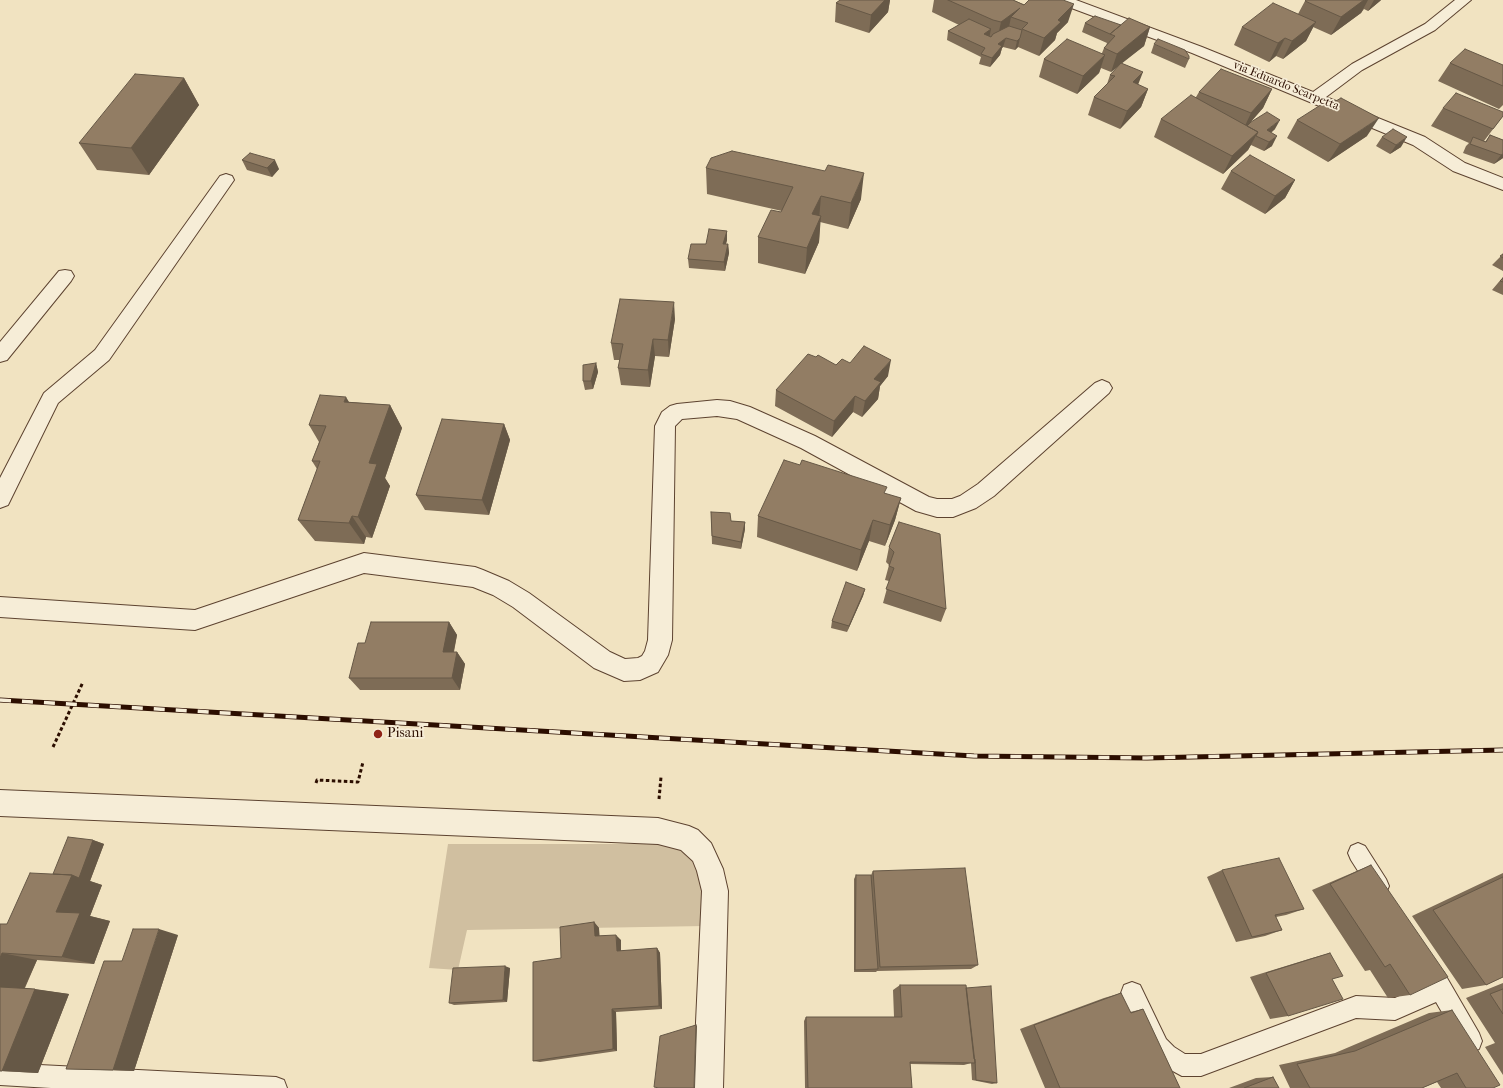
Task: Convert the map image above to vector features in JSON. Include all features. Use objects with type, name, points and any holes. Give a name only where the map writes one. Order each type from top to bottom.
[{"type":"street","name":"via Eduardo Scarpetta","points":[[1063,0],[1197,50],[1419,141],[1459,168],[1503,184]]},
{"type":"street","points":[[1314,98],[1357,67],[1430,27],[1464,0]]},
{"type":"street","points":[[0,499],[51,398],[102,355],[226,180]]},
{"type":"street","points":[[0,355],[65,276]]},
{"type":"street","points":[[0,607],[195,620],[364,563],[474,577],[501,588],[520,600],[602,660],[624,670],[640,669],[650,664],[656,655],[660,640],[665,426],[669,418],[677,412],[717,408],[730,409],[742,413],[777,426],[924,505],[937,508],[953,508],[968,502],[986,490],[1102,388]]},
{"type":"street","points":[[0,803],[658,832],[673,834],[689,839],[702,852],[710,869],[715,892],[708,1088]]},
{"type":"lane","points":[[1358,853],[1390,904]]},
{"type":"lane","points":[[1426,963],[1479,1055]]},
{"type":"lane","points":[[1132,993],[1158,1047],[1166,1055],[1182,1065],[1201,1065],[1356,1007],[1373,1010],[1395,1009],[1441,989]]},
{"type":"lane","points":[[0,1074],[114,1083],[276,1088]]},
{"type":"path","points":[[53,747],[83,682]]},
{"type":"path","points":[[358,782],[363,762]]},
{"type":"path","points":[[660,776],[660,781]]},
{"type":"shaded area","points":[[448,844],[674,844],[689,853],[697,869],[703,894],[705,926],[467,930],[458,970],[429,968]]},
{"type":"building","points":[[840,0],[885,0],[871,15],[836,3]]},
{"type":"building","points":[[948,0],[1013,0],[1024,5],[1029,0],[1063,0],[1074,4],[1058,20],[1061,22],[1044,38],[1022,29],[1028,23],[1011,17],[1020,8],[1001,22],[993,20]]},
{"type":"building","points":[[1364,0],[1341,17],[1305,1]]},
{"type":"building","points":[[1273,3],[1316,22],[1292,41],[1285,38],[1278,43],[1242,27]]},
{"type":"building","points":[[1095,16],[1121,25],[1110,34],[1085,23]]},
{"type":"building","points":[[1129,18],[1150,27],[1117,54],[1104,48],[1115,36],[1110,34]]},
{"type":"building","points":[[969,19],[991,29],[984,34],[991,37],[993,34],[1009,26],[1022,30],[1020,38],[1017,41],[1006,38],[998,44],[1002,46],[992,58],[981,54],[985,48],[948,31]]},
{"type":"building","points":[[1067,39],[1105,55],[1083,76],[1044,59]]},
{"type":"building","points":[[1158,39],[1185,50],[1189,56],[1189,59],[1154,44]]},
{"type":"building","points":[[1465,49],[1503,65],[1503,86],[1450,63]]},
{"type":"building","points":[[1121,63],[1143,72],[1133,82],[1148,89],[1127,111],[1094,97],[1115,76],[1110,75]]},
{"type":"building","points":[[1221,69],[1272,89],[1251,113],[1199,92]]},
{"type":"building","points":[[135,74],[184,78],[131,148],[79,143]]},
{"type":"building","points":[[1456,93],[1503,112],[1503,116],[1493,129],[1443,108]]},
{"type":"building","points":[[1191,95],[1258,132],[1232,156],[1161,119]]},
{"type":"building","points":[[1341,98],[1379,118],[1340,144],[1297,120],[1330,99],[1336,101]]},
{"type":"building","points":[[1267,112],[1280,120],[1267,130],[1277,136],[1269,142],[1256,136],[1258,132],[1247,126]]},
{"type":"building","points":[[1393,129],[1407,137],[1396,145],[1382,137]]},
{"type":"building","points":[[1490,135],[1503,140],[1503,154],[1501,155],[1470,144],[1473,137],[1486,142]]},
{"type":"building","points":[[732,151],[825,171],[828,165],[864,173],[851,203],[821,196],[812,214],[821,216],[807,248],[758,237],[771,210],[781,212],[793,187],[706,168],[711,158]]},
{"type":"building","points":[[250,153],[275,160],[267,168],[242,160]]},
{"type":"building","points":[[1250,155],[1295,180],[1275,196],[1231,171]]},
{"type":"building","points":[[709,229],[727,231],[723,244],[728,244],[724,262],[688,259],[691,244],[706,244]]},
{"type":"building","points":[[620,299],[674,302],[668,340],[653,339],[648,370],[618,368],[623,344],[611,343]]},
{"type":"building","points":[[864,346],[891,360],[874,379],[881,382],[865,401],[855,396],[834,421],[776,390],[808,354],[816,357],[818,355],[836,365],[842,359],[850,363]]},
{"type":"building","points":[[596,363],[591,381],[583,381],[583,365]]},
{"type":"building","points":[[320,395],[346,397],[344,402],[390,405],[369,463],[377,464],[358,517],[352,516],[349,523],[298,520],[320,461],[312,461],[326,426],[309,425]]},
{"type":"building","points":[[442,419],[504,424],[482,500],[416,495]]},
{"type":"building","points":[[784,460],[800,465],[802,460],[887,487],[884,493],[901,498],[890,525],[873,520],[861,550],[758,516]]},
{"type":"building","points":[[711,512],[730,513],[731,521],[745,522],[741,542],[712,536]]},
{"type":"building","points":[[899,522],[940,534],[946,609],[886,589],[894,568],[889,566],[894,552],[889,547]]},
{"type":"building","points":[[846,582],[865,589],[849,626],[832,621]]},
{"type":"building","points":[[371,622],[449,622],[443,652],[457,652],[452,678],[349,678],[358,643],[365,643]]},
{"type":"building","points":[[68,837],[93,840],[79,878],[72,875],[53,874]]},
{"type":"building","points":[[1279,858],[1304,909],[1275,915],[1282,930],[1252,937],[1222,870]]},
{"type":"building","points":[[1371,865],[1448,977],[1410,995],[1390,964],[1385,967],[1330,884]]},
{"type":"building","points":[[965,868],[978,965],[880,967],[873,871]]},
{"type":"building","points":[[30,873],[72,875],[56,912],[80,913],[62,957],[2,953],[0,958],[0,924],[7,924]]},
{"type":"building","points":[[856,875],[871,875],[878,969],[855,970]]},
{"type":"building","points":[[1503,877],[1503,977],[1486,985],[1433,910]]},
{"type":"building","points":[[594,922],[595,936],[616,935],[617,951],[657,948],[659,1006],[612,1009],[613,1049],[533,1061],[533,962],[561,958],[560,927]]},
{"type":"building","points":[[133,929],[159,929],[113,1070],[66,1069],[104,961],[122,961]]},
{"type":"building","points":[[1330,953],[1343,976],[1332,979],[1343,999],[1288,1016],[1266,973]]},
{"type":"building","points":[[505,966],[503,1000],[449,1003],[453,968]]},
{"type":"building","points":[[900,985],[966,985],[975,1063],[910,1062],[912,1088],[808,1088],[806,1017],[902,1017]]},
{"type":"building","points":[[991,986],[997,1083],[976,1080],[975,1059],[966,988]]},
{"type":"building","points":[[0,987],[35,989],[2,1071],[0,1071]]},
{"type":"building","points":[[1503,989],[1503,1014],[1490,994]]},
{"type":"building","points":[[1121,993],[1131,1013],[1143,1009],[1180,1088],[1060,1088],[1034,1025]]},
{"type":"building","points":[[1452,1010],[1500,1085],[1493,1088],[1466,1088],[1457,1073],[1422,1088],[1310,1088],[1297,1064],[1355,1051]]},
{"type":"building","points":[[696,1025],[694,1088],[654,1087],[660,1036]]},
{"type":"building","points":[[1273,1077],[1279,1088],[1244,1088]]},
{"type":"railway","points":[[0,700],[974,756],[1147,758],[1503,750]]},
{"type":"place","name":"Pisani","points":[[378,734]]}]
